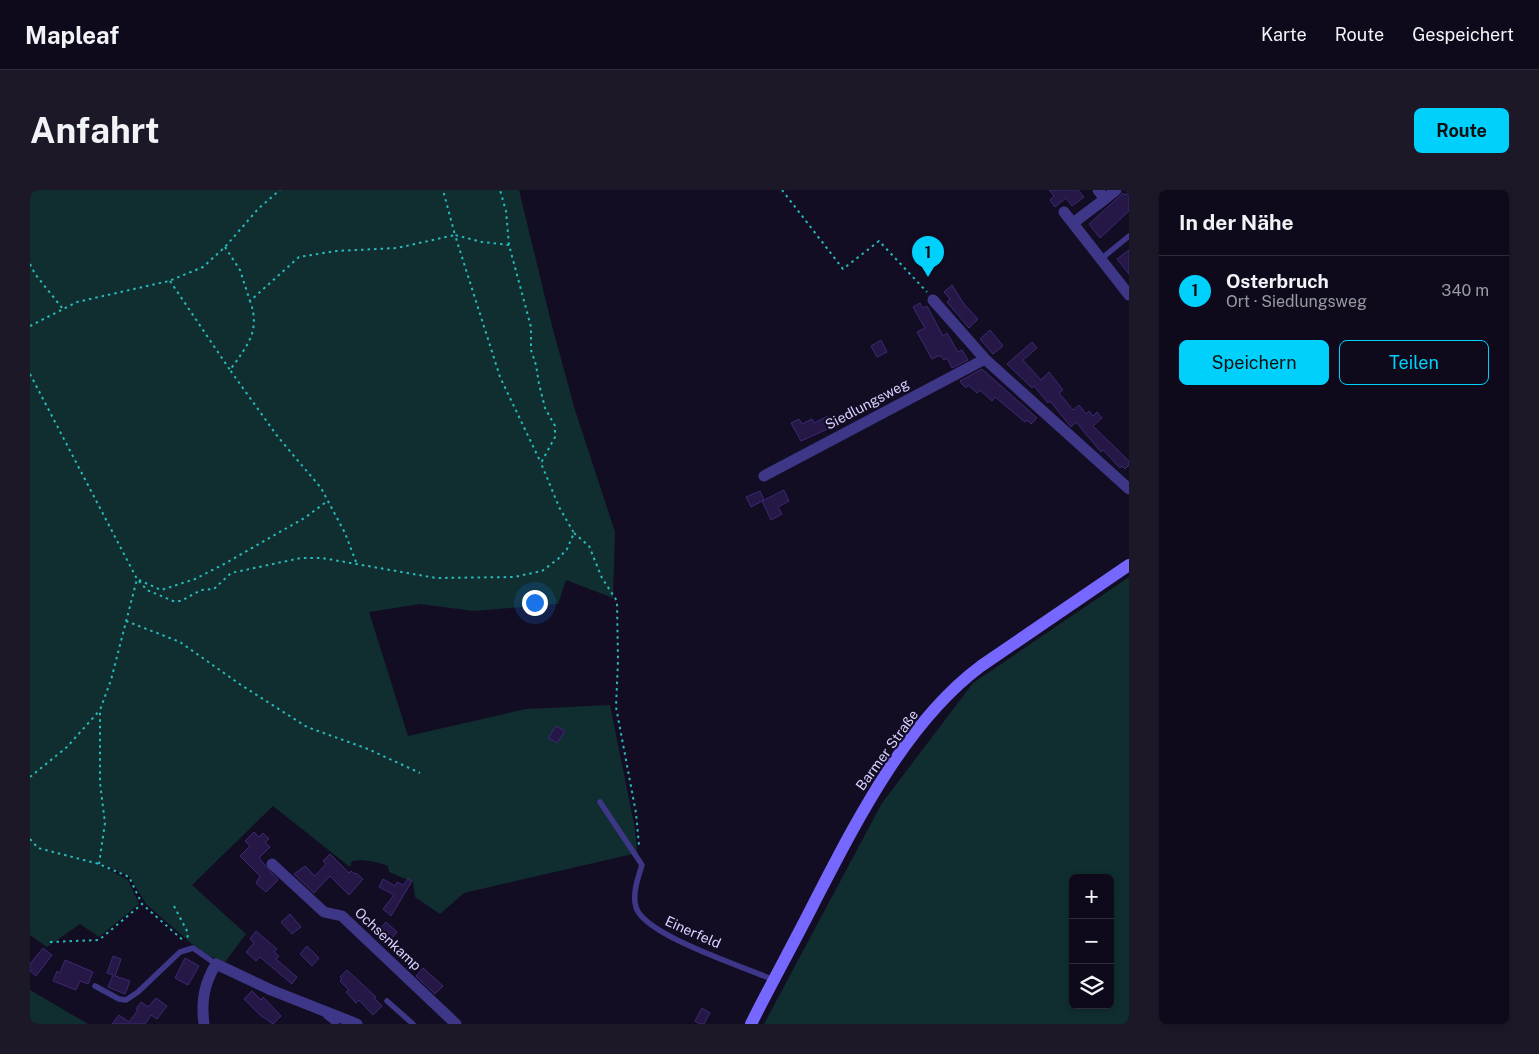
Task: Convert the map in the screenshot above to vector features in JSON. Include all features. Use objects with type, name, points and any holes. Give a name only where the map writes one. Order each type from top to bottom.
[{"type":"main road","name":"Barmer Straße","points":[[751,1024],[871,795],[942,702],[964,679],[1129,565]]},
{"type":"street","points":[[1072,223],[1101,194],[1116,190]]},
{"type":"street","points":[[1064,212],[1129,295]]},
{"type":"street","points":[[933,300],[985,359],[1129,489]]},
{"type":"street","name":"Siedlungsweg","points":[[764,476],[985,359]]},
{"type":"street","name":"Ochsenkamp","points":[[272,864],[324,912],[342,916],[456,1024]]},
{"type":"street","points":[[204,1024],[202,996],[216,964],[357,1024]]},
{"type":"lane","points":[[1101,259],[1129,236]]},
{"type":"lane","points":[[600,802],[642,865]]},
{"type":"lane","name":"Einerfeld","points":[[642,865],[635,895],[636,908],[648,924],[668,936],[774,980]]},
{"type":"lane","points":[[96,986],[119,999],[126,1000],[138,992],[180,952],[192,948],[216,964]]},
{"type":"lane","points":[[387,1001],[413,1024]]},
{"type":"lane","points":[[319,1009],[336,1024]]},
{"type":"path","points":[[30,326],[78,302],[169,281],[202,267],[225,247],[258,209],[280,190]]},
{"type":"path","points":[[443,190],[455,235],[500,378],[559,507],[574,533],[589,546],[602,578],[617,601],[618,661],[616,707],[636,814],[642,865]]},
{"type":"path","points":[[500,190],[506,211],[509,245],[531,327],[531,350],[545,408],[554,426],[555,437],[540,463]]},
{"type":"path","points":[[782,190],[842,269],[879,241],[933,300]]},
{"type":"path","points":[[250,301],[298,257],[336,251],[397,248],[455,235],[482,242],[509,245]]},
{"type":"path","points":[[225,247],[240,270],[255,315],[251,340],[230,370]]},
{"type":"path","points":[[30,264],[35,274],[63,309]]},
{"type":"path","points":[[169,281],[181,301],[278,437],[321,488],[345,534],[356,563]]},
{"type":"path","points":[[30,374],[136,579],[147,590],[173,601],[181,601],[201,590],[214,589],[231,573],[301,558],[322,558],[356,563],[436,578],[514,576],[542,572],[567,549],[574,533]]},
{"type":"path","points":[[136,579],[161,590],[194,579],[306,517],[327,501]]},
{"type":"path","points":[[99,864],[105,823],[100,783],[100,710],[136,579]]},
{"type":"path","points":[[126,621],[180,642],[240,685],[307,727],[368,749],[420,773]]},
{"type":"path","points":[[30,778],[67,747],[100,710]]},
{"type":"path","points":[[30,838],[38,848],[99,864],[129,877],[142,904],[187,944],[188,934],[174,906]]},
{"type":"path","points":[[50,942],[99,940],[142,904]]},
{"type":"green space","points":[[30,190],[519,190],[551,322],[575,410],[615,532],[613,598],[566,580],[558,604],[474,611],[420,604],[369,612],[408,736],[526,709],[610,705],[635,829],[637,853],[464,893],[440,914],[415,897],[413,882],[389,872],[388,866],[375,862],[352,861],[350,867],[273,806],[192,885],[246,934],[225,962],[209,956],[192,944],[146,904],[129,876],[99,864],[128,880],[139,904],[99,937],[80,924],[47,947],[30,935]]},
{"type":"green space","points":[[1129,577],[1129,1024],[764,1024],[882,803],[973,683]]},
{"type":"green space","points":[[30,990],[88,1024],[30,1024]]},
{"type":"building","points":[[1049,190],[1078,190],[1084,197],[1072,206],[1066,198],[1055,207],[1050,200],[1054,196]]},
{"type":"building","points":[[1129,192],[1129,211],[1100,238],[1089,224],[1123,193],[1125,195]]},
{"type":"building","points":[[1129,250],[1129,274],[1117,259]]},
{"type":"building","points":[[952,285],[964,304],[978,319],[969,328],[947,302],[950,299],[944,292]]},
{"type":"building","points":[[920,303],[923,308],[927,306],[943,336],[947,333],[958,352],[962,350],[968,360],[952,368],[947,358],[944,360],[941,356],[938,356],[932,359],[917,332],[925,328],[913,307]]},
{"type":"building","points":[[990,330],[1003,346],[993,354],[980,339]]},
{"type":"building","points":[[881,340],[887,352],[877,357],[871,346]]},
{"type":"building","points":[[1032,342],[1037,348],[1023,360],[1041,380],[1049,372],[1063,390],[1059,393],[1073,410],[1079,405],[1086,414],[1089,411],[1093,416],[1097,412],[1102,418],[1093,426],[1129,461],[1129,465],[1125,469],[1122,466],[1120,468],[1103,450],[1101,452],[1076,422],[1071,427],[1050,401],[1048,403],[1034,386],[1032,388],[1007,364]]},
{"type":"building","points":[[982,369],[1037,418],[1031,424],[1027,420],[1025,422],[995,397],[992,401],[980,390],[977,393],[968,385],[966,388],[960,381]]},
{"type":"building","points":[[828,416],[834,426],[801,441],[791,423],[799,419],[802,424],[812,419],[814,423]]},
{"type":"building","points":[[784,490],[789,501],[778,507],[782,514],[771,520],[762,501]]},
{"type":"building","points":[[760,491],[764,500],[751,507],[746,497]]},
{"type":"building","points":[[556,726],[565,731],[557,743],[548,738]]},
{"type":"building","points":[[254,832],[259,837],[263,833],[269,839],[265,842],[270,847],[259,858],[278,880],[266,892],[256,883],[260,876],[240,856],[250,846],[245,841]]},
{"type":"building","points":[[330,854],[349,873],[351,871],[356,873],[363,879],[349,895],[330,876],[314,893],[294,874],[305,866],[315,876],[326,864],[323,861]]},
{"type":"building","points":[[383,879],[395,886],[397,882],[403,885],[408,879],[412,881],[391,916],[383,909],[394,895],[379,887]]},
{"type":"building","points":[[290,914],[301,927],[292,934],[281,922]]},
{"type":"building","points":[[386,922],[397,932],[386,945],[375,934]]},
{"type":"building","points":[[256,931],[277,949],[274,952],[279,956],[276,959],[297,977],[292,984],[260,957],[256,961],[246,952],[254,943],[250,939]]},
{"type":"building","points":[[307,946],[319,958],[312,966],[300,954]]},
{"type":"building","points":[[43,948],[52,955],[36,976],[30,971],[30,964]]},
{"type":"building","points":[[113,956],[121,959],[115,976],[130,981],[125,994],[108,987],[113,975],[107,973]]},
{"type":"building","points":[[185,958],[199,966],[188,985],[175,978]]},
{"type":"building","points":[[65,960],[93,972],[88,984],[80,981],[76,990],[53,981],[57,971],[60,973]]},
{"type":"building","points":[[423,968],[443,986],[435,994],[416,976]]},
{"type":"building","points":[[347,970],[376,997],[374,998],[382,1006],[373,1015],[359,1000],[356,1003],[346,992],[349,990],[340,981],[342,979],[340,977]]},
{"type":"building","points":[[252,991],[261,1000],[263,997],[281,1016],[273,1024],[260,1015],[244,999]]},
{"type":"building","points":[[156,998],[167,1006],[157,1019],[151,1015],[145,1024],[112,1024],[119,1015],[129,1022],[138,1010],[136,1009],[141,1002],[148,1007]]},
{"type":"building","points":[[702,1008],[710,1013],[704,1024],[700,1024],[695,1021]]},
{"type":"place","name":"Osterbruch","points":[[928,277]]}]
